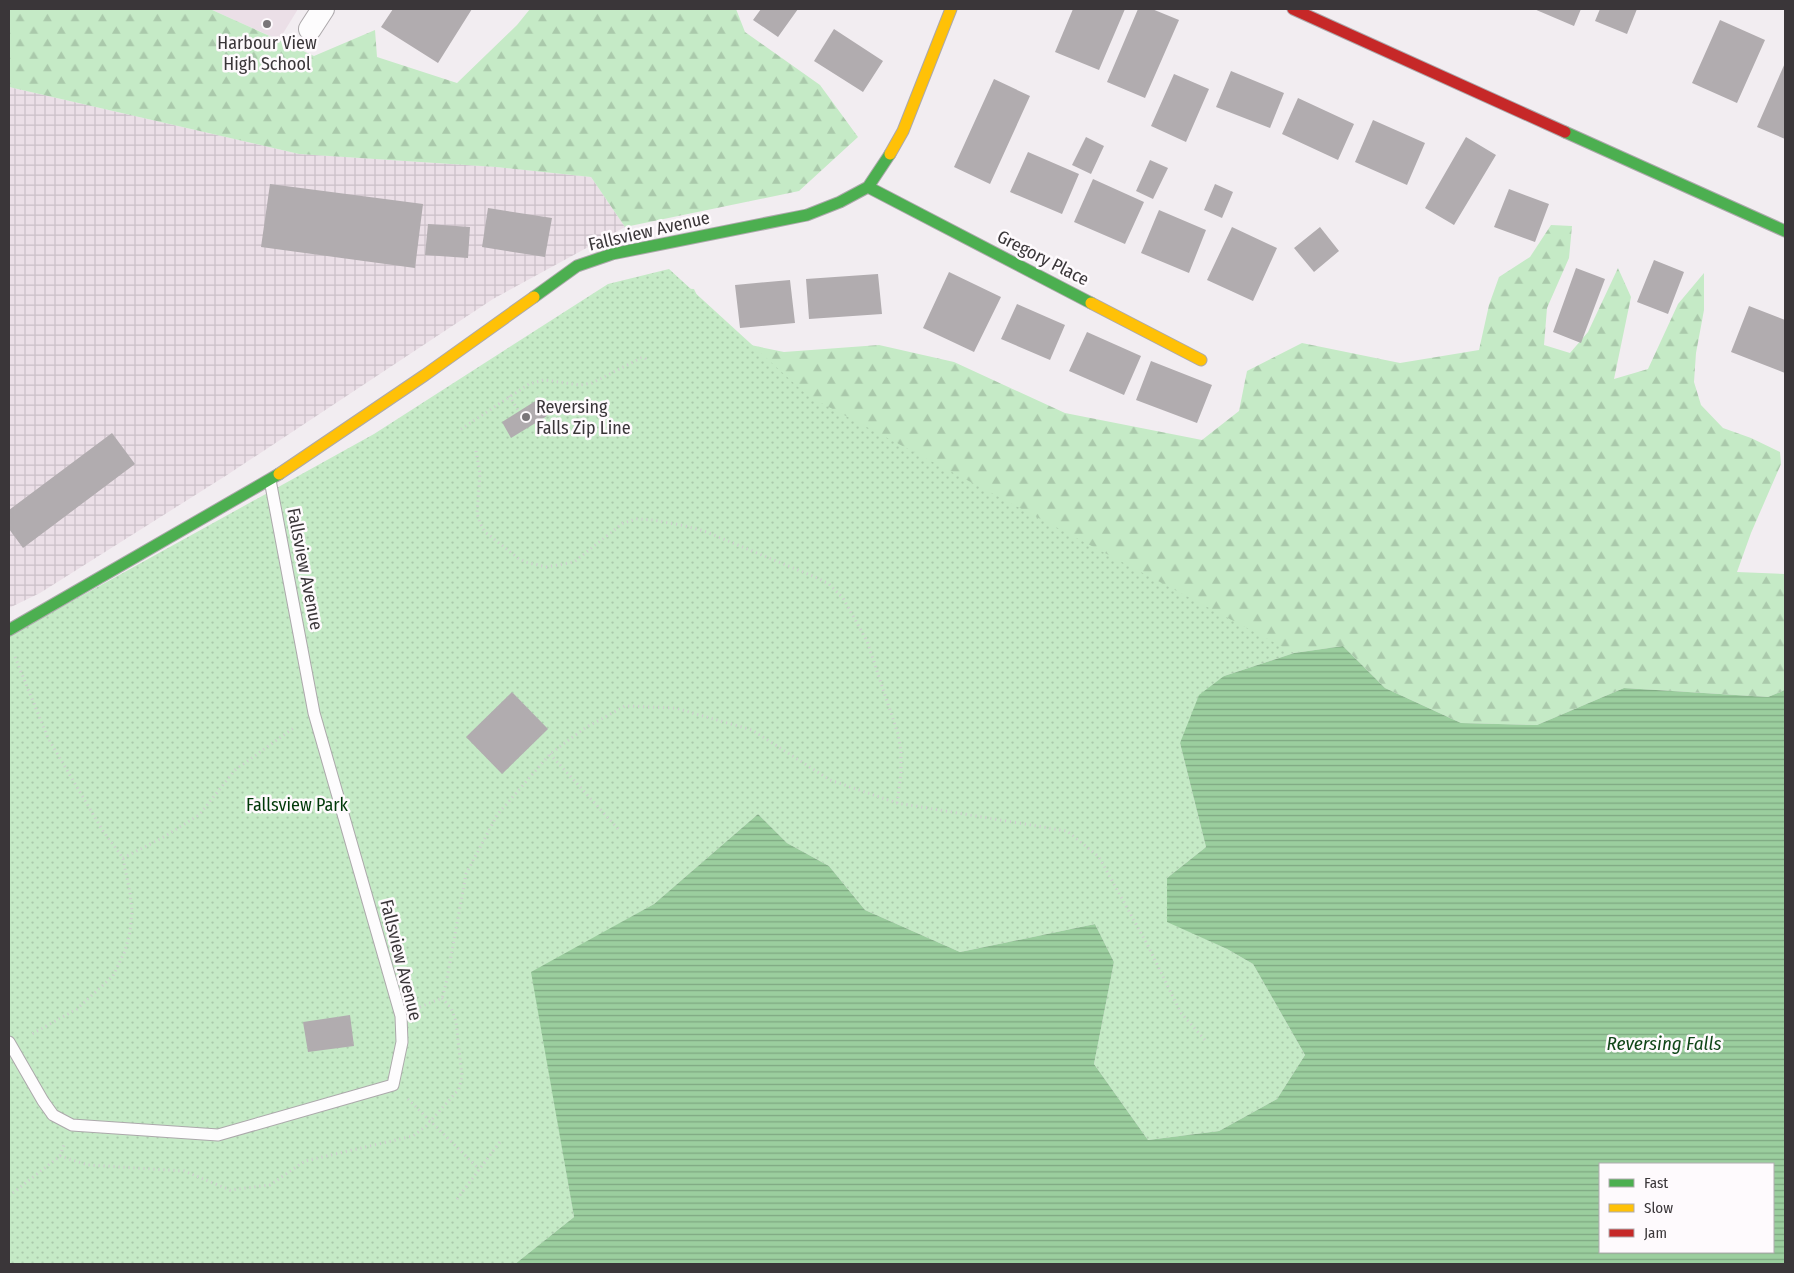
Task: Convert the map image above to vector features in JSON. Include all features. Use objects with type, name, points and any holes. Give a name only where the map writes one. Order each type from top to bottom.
[{"type":"street","points":[[310,30],[323,9]]},
{"type":"street","name":"Fallsview Avenue","points":[[9,630],[270,480],[425,375],[577,266],[612,254],[807,215],[868,188],[884,165],[903,131],[952,9]]},
{"type":"street","points":[[1293,9],[1785,231]]},
{"type":"street","name":"Gregory Place","points":[[868,188],[1201,360]]},
{"type":"lane","name":"Fallsview Avenue","points":[[270,480],[314,713],[401,1016],[402,1042],[393,1085]]},
{"type":"lane","points":[[10,1044],[42,1101],[53,1115],[72,1125],[218,1135],[393,1085]]},
{"type":"path","points":[[461,429],[520,388],[536,382],[544,380],[586,385],[641,358],[645,358],[648,361]]},
{"type":"path","points":[[508,396],[519,411]]},
{"type":"path","points":[[476,451],[480,473],[477,514],[480,523],[485,532],[525,562],[547,567],[574,562],[623,523],[638,519],[653,520],[681,525],[704,532],[829,584],[843,598],[867,642],[898,734],[901,766],[897,803]]},
{"type":"path","points":[[10,1044],[77,1010],[113,976],[126,951],[131,919],[130,893],[123,858],[103,831],[48,738],[12,649]]},
{"type":"path","points":[[442,998],[466,874],[497,815],[550,754],[584,728],[625,706],[675,708],[752,730],[830,780],[897,803],[1067,831],[1099,858],[1147,944],[1181,1013],[1206,1041]]},
{"type":"path","points":[[123,858],[162,838],[199,815],[235,770],[314,713]]},
{"type":"path","points":[[550,754],[620,831]]},
{"type":"path","points":[[401,1016],[442,998]]},
{"type":"path","points":[[60,1156],[88,1165],[184,1171],[230,1190],[270,1185],[305,1161],[413,1136],[430,1121],[459,1089],[462,1077],[456,1021],[451,1008],[442,998]]},
{"type":"path","points":[[393,1085],[479,1169]]},
{"type":"path","points":[[9,1196],[60,1156],[72,1125]]},
{"type":"path","points":[[457,1200],[502,1139]]},
{"type":"shaded area","name":"Harbour View High School","points":[[210,9],[298,9],[279,40]]},
{"type":"shaded area","points":[[9,87],[299,154],[496,167],[591,177],[625,227],[493,299],[227,475],[40,593],[9,608]]},
{"type":"green space","points":[[9,9],[210,9],[314,56],[375,30],[377,57],[457,83],[517,25],[530,9],[736,9],[745,32],[820,85],[858,137],[799,191],[625,227],[591,177],[496,167],[299,154],[9,87]]},
{"type":"green space","points":[[1551,225],[1572,226],[1569,258],[1547,308],[1544,345],[1570,353],[1588,332],[1618,268],[1631,297],[1614,379],[1648,369],[1678,304],[1704,273],[1704,310],[1696,353],[1694,382],[1701,405],[1723,428],[1751,438],[1780,452],[1781,464],[1751,533],[1737,572],[1785,574],[1785,690],[1768,697],[1624,688],[1537,725],[1461,723],[1385,688],[1343,646],[1294,653],[1175,628],[630,285],[694,289],[717,338],[784,352],[879,345],[954,362],[1065,413],[1202,440],[1239,411],[1247,371],[1302,343],[1400,363],[1479,350],[1489,305],[1499,277],[1530,257]]},
{"type":"green space","name":"Fallsview Park","points":[[669,269],[808,396],[1294,653],[1224,676],[1180,743],[1206,847],[1167,878],[1167,921],[1227,949],[1253,964],[1305,1055],[1277,1099],[1219,1131],[1148,1140],[1094,1064],[1114,962],[1095,924],[960,952],[865,910],[829,866],[787,843],[758,814],[654,904],[532,973],[574,1217],[515,1264],[9,1264],[9,636],[374,434],[608,284]]},
{"type":"water","name":"Reversing Falls","points":[[1343,646],[1385,688],[1461,723],[1537,725],[1624,688],[1768,697],[1785,690],[1785,1264],[515,1264],[574,1217],[531,972],[654,904],[758,814],[787,843],[829,866],[865,910],[960,952],[1095,924],[1114,962],[1094,1064],[1148,1140],[1219,1131],[1277,1099],[1305,1055],[1253,964],[1227,949],[1167,922],[1167,878],[1206,847],[1180,743],[1199,695],[1224,676],[1294,653]]},
{"type":"building","points":[[393,9],[472,9],[438,63],[381,27]]},
{"type":"building","points":[[761,9],[798,9],[778,37],[753,20]]},
{"type":"building","points":[[1073,9],[1125,9],[1099,70],[1055,52]]},
{"type":"building","points":[[1138,9],[1152,9],[1179,20],[1145,98],[1107,82]]},
{"type":"building","points":[[1534,9],[1581,9],[1574,26]]},
{"type":"building","points":[[1600,9],[1637,9],[1627,34],[1595,21]]},
{"type":"building","points":[[1720,20],[1765,40],[1737,103],[1692,83]]},
{"type":"building","points":[[834,29],[883,61],[863,92],[814,61]]},
{"type":"building","points":[[1785,63],[1785,139],[1757,127]]},
{"type":"building","points":[[1231,71],[1284,93],[1270,128],[1216,107]]},
{"type":"building","points":[[1174,74],[1209,89],[1186,142],[1151,126]]},
{"type":"building","points":[[994,79],[1030,96],[990,184],[954,167]]},
{"type":"building","points":[[1298,98],[1354,124],[1338,160],[1282,134]]},
{"type":"building","points":[[1373,120],[1425,143],[1407,185],[1355,162]]},
{"type":"building","points":[[1086,137],[1104,146],[1091,174],[1072,165]]},
{"type":"building","points":[[1466,137],[1496,155],[1454,225],[1425,208]]},
{"type":"building","points":[[1028,152],[1079,174],[1062,214],[1010,192]]},
{"type":"building","points":[[1150,160],[1168,168],[1153,199],[1136,191]]},
{"type":"building","points":[[1093,179],[1144,202],[1125,244],[1074,222]]},
{"type":"building","points":[[270,184],[423,204],[415,268],[261,247]]},
{"type":"building","points":[[1215,184],[1233,192],[1222,218],[1204,210]]},
{"type":"building","points":[[1509,189],[1549,204],[1535,242],[1494,227]]},
{"type":"building","points":[[488,208],[552,218],[545,257],[482,247]]},
{"type":"building","points":[[1159,210],[1206,230],[1189,273],[1141,253]]},
{"type":"building","points":[[428,224],[470,227],[468,258],[425,255]]},
{"type":"building","points":[[1232,227],[1277,248],[1253,301],[1207,280]]},
{"type":"building","points":[[1320,227],[1339,251],[1314,272],[1294,248]]},
{"type":"building","points":[[1654,260],[1684,272],[1668,314],[1637,302]]},
{"type":"building","points":[[1576,268],[1605,279],[1581,343],[1553,332]]},
{"type":"building","points":[[949,272],[1001,297],[974,352],[923,328]]},
{"type":"building","points":[[878,274],[882,314],[809,319],[806,279]]},
{"type":"building","points":[[790,280],[795,323],[740,328],[735,285]]},
{"type":"building","points":[[1017,304],[1065,325],[1050,360],[1001,339]]},
{"type":"building","points":[[1749,306],[1785,320],[1785,373],[1731,352]]},
{"type":"building","points":[[1087,332],[1141,356],[1124,395],[1069,371]]},
{"type":"building","points":[[1151,361],[1212,385],[1197,423],[1136,400]]},
{"type":"building","points":[[537,400],[547,416],[511,438],[502,422]]},
{"type":"building","points":[[112,433],[135,464],[23,548],[9,529],[9,510]]},
{"type":"building","points":[[512,692],[548,729],[502,774],[466,737]]},
{"type":"building","points":[[350,1015],[354,1046],[308,1052],[303,1022]]},
{"type":"traffic: fast","points":[[1565,132],[1785,231]]},
{"type":"traffic: fast","points":[[534,297],[577,266],[612,254],[807,215],[840,202],[868,187],[890,154]]},
{"type":"traffic: fast","points":[[868,187],[1091,303]]},
{"type":"traffic: fast","points":[[9,630],[279,474]]},
{"type":"traffic: slow","points":[[890,154],[903,131],[951,9]]},
{"type":"traffic: slow","points":[[279,474],[425,375],[534,297]]},
{"type":"traffic: slow","points":[[1091,303],[1201,360]]},
{"type":"traffic: jam","points":[[1293,9],[1565,132]]},
{"type":"place","name":"Harbour View High School","points":[[267,24]]},
{"type":"place","name":"Reversing Falls Zip Line","points":[[526,417]]}]
